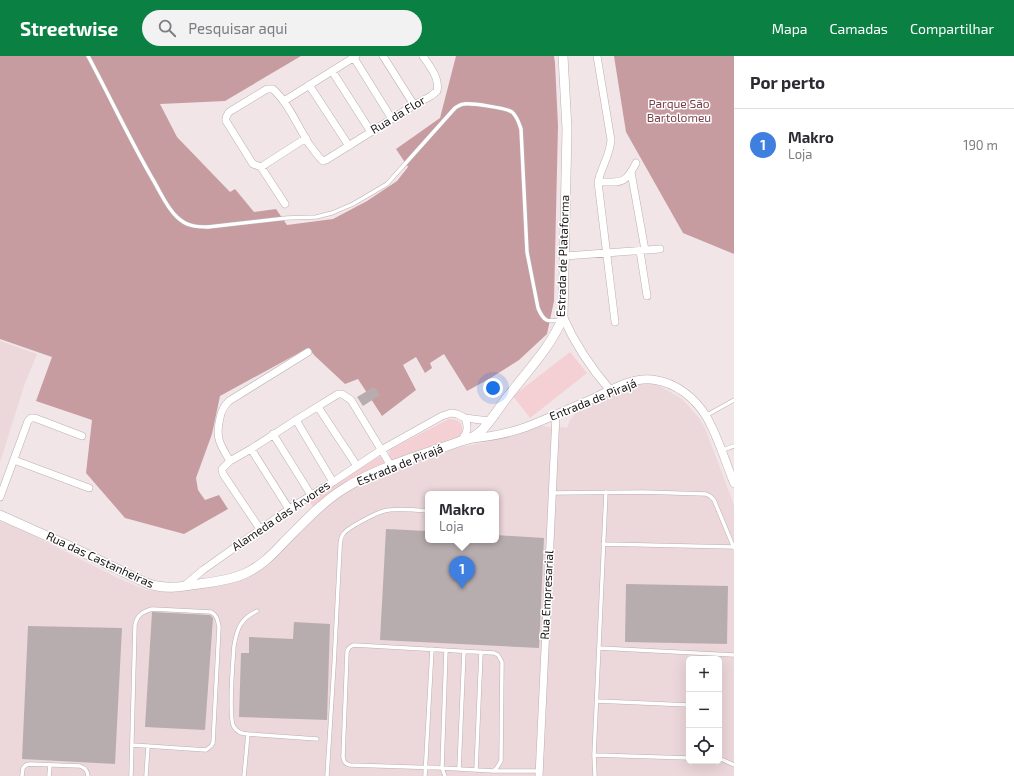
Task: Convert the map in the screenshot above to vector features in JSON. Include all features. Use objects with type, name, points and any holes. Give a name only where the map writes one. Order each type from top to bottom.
[{"type":"main road","name":"Estrada de Plataforma","points":[[465,440],[479,433],[489,421],[542,354],[553,338],[563,318],[567,129],[563,56]]},
{"type":"main road","name":"Estrada de Pirajá","points":[[270,557],[330,499],[344,488],[391,466],[465,440]]},
{"type":"main road","name":"Rua das Castanheiras","points":[[0,515],[140,580],[164,588],[173,588],[236,578],[254,569],[270,557]]},
{"type":"street","points":[[383,56],[414,105]]},
{"type":"street","name":"Rua da Flor","points":[[306,138],[317,155],[323,161],[326,160],[431,96],[437,91],[438,80],[423,56]]},
{"type":"street","points":[[597,56],[611,140],[611,148],[598,182],[615,322]]},
{"type":"street","points":[[284,101],[355,57],[392,119]]},
{"type":"street","points":[[332,71],[370,132]]},
{"type":"street","points":[[309,85],[349,146]]},
{"type":"street","points":[[260,167],[306,138],[284,101],[273,89],[267,89],[229,112],[225,118],[253,164],[260,167],[285,204]]},
{"type":"street","points":[[598,182],[619,182],[626,178],[636,163]]},
{"type":"street","points":[[631,172],[647,296]]},
{"type":"street","points":[[565,256],[660,249]]},
{"type":"street","points":[[563,318],[584,355],[600,379],[610,390]]},
{"type":"street","points":[[230,461],[221,446],[217,429],[221,411],[224,406],[228,401],[308,352]]},
{"type":"street","name":"Entrada de Pirajá","points":[[465,440],[511,432],[627,383],[641,380],[655,380],[672,385],[698,405],[706,415],[734,483]]},
{"type":"street","points":[[260,529],[223,474],[222,469],[230,461],[338,394],[342,394],[351,400],[391,466]]},
{"type":"street","points":[[318,407],[356,466]]},
{"type":"street","name":"Alameda das Árvores","points":[[184,586],[203,570],[289,509],[381,450],[442,416],[450,413],[457,414],[465,418],[489,421]]},
{"type":"street","name":"Rua Empresarial","points":[[539,773],[556,414]]},
{"type":"street","points":[[0,497],[28,421],[31,418],[35,418],[82,436]]},
{"type":"street","points":[[465,418],[468,429],[465,440]]},
{"type":"street","points":[[296,420],[333,482]]},
{"type":"street","points":[[273,434],[311,495]]},
{"type":"street","points":[[251,449],[289,509]]},
{"type":"street","points":[[14,460],[89,488]]},
{"type":"lane","points":[[88,56],[140,157],[170,210],[185,223],[196,226],[316,217],[332,213],[353,204],[387,184],[459,105],[482,105],[511,112],[518,119],[521,129],[527,252],[538,308],[542,317],[549,321],[563,318]]},
{"type":"lane","points":[[706,415],[734,400]]},
{"type":"lane","points":[[722,451],[734,446]]},
{"type":"lane","points":[[595,776],[594,755],[606,492]]},
{"type":"lane","points":[[552,493],[643,492],[706,494],[714,500],[734,547],[603,544]]},
{"type":"lane","points":[[327,776],[341,538],[344,533],[359,523],[385,511],[425,511]]},
{"type":"lane","points":[[131,776],[136,619],[146,610],[152,609],[211,612],[218,620],[220,627],[212,746],[206,750],[132,745]]},
{"type":"lane","points":[[257,611],[243,621],[236,636],[234,646],[231,709],[232,723],[242,734],[317,739]]},
{"type":"lane","points":[[493,771],[501,761],[502,662],[498,655],[494,653],[481,652],[354,645],[348,649],[343,758],[346,764],[350,765],[539,773]]},
{"type":"lane","points":[[599,648],[734,655]]},
{"type":"lane","points":[[425,776],[432,649]]},
{"type":"lane","points":[[445,776],[442,768],[446,650]]},
{"type":"lane","points":[[459,769],[464,651]]},
{"type":"lane","points":[[476,770],[481,652]]},
{"type":"lane","points":[[597,701],[686,704]]},
{"type":"lane","points":[[244,776],[248,734]]},
{"type":"lane","points":[[146,776],[148,746]]},
{"type":"lane","points":[[594,755],[686,758]]},
{"type":"lane","points":[[722,759],[734,765]]},
{"type":"lane","points":[[22,776],[23,768],[30,764],[80,766],[86,770],[88,776]]},
{"type":"lane","points":[[49,776],[50,765]]},
{"type":"shaded area","points":[[0,341],[37,354],[24,386],[0,462]]},
{"type":"shaded area","points":[[570,352],[587,373],[530,418],[513,396]]},
{"type":"shaded area","points":[[636,384],[654,384],[681,398],[699,418],[705,428],[734,505],[734,776],[0,776],[0,521],[146,590],[176,592],[224,584],[268,563],[334,499],[368,479],[457,448],[491,441],[539,425],[557,429],[562,427],[567,428],[570,420],[583,407],[626,387]]},
{"type":"shaded area","points":[[449,419],[456,420],[461,424],[462,433],[460,437],[393,461],[390,458],[389,454],[391,449]]},
{"type":"shaded area","points":[[380,456],[386,465],[314,508],[309,501]]},
{"type":"green space","points":[[0,56],[301,56],[225,101],[160,104],[177,137],[230,192],[235,189],[254,212],[276,209],[287,225],[333,219],[367,201],[397,181],[408,167],[396,149],[440,118],[456,56],[554,56],[558,126],[554,301],[547,334],[519,360],[467,391],[444,354],[430,363],[432,368],[425,373],[416,357],[403,365],[416,390],[382,416],[358,379],[345,384],[308,348],[220,396],[212,434],[196,478],[198,490],[205,500],[219,495],[228,509],[184,534],[125,518],[86,473],[92,420],[36,401],[52,357],[0,339]]},
{"type":"green space","name":"Parque São Bartolomeu","points":[[614,56],[734,56],[734,254],[683,233],[626,132]]},
{"type":"building","points":[[374,387],[380,395],[363,406],[357,397]]},
{"type":"building","points":[[386,529],[425,531],[425,543],[499,543],[499,535],[544,538],[539,648],[380,640]]},
{"type":"building","points":[[626,584],[728,586],[727,644],[625,642]]},
{"type":"building","points":[[152,612],[210,615],[213,618],[205,730],[145,727]]},
{"type":"building","points":[[294,622],[330,624],[327,720],[239,717],[241,653],[249,653],[249,637],[293,639]]},
{"type":"building","points":[[28,626],[122,628],[115,764],[22,759]]},
{"type":"place","name":"Makro","points":[[462,589]]}]
